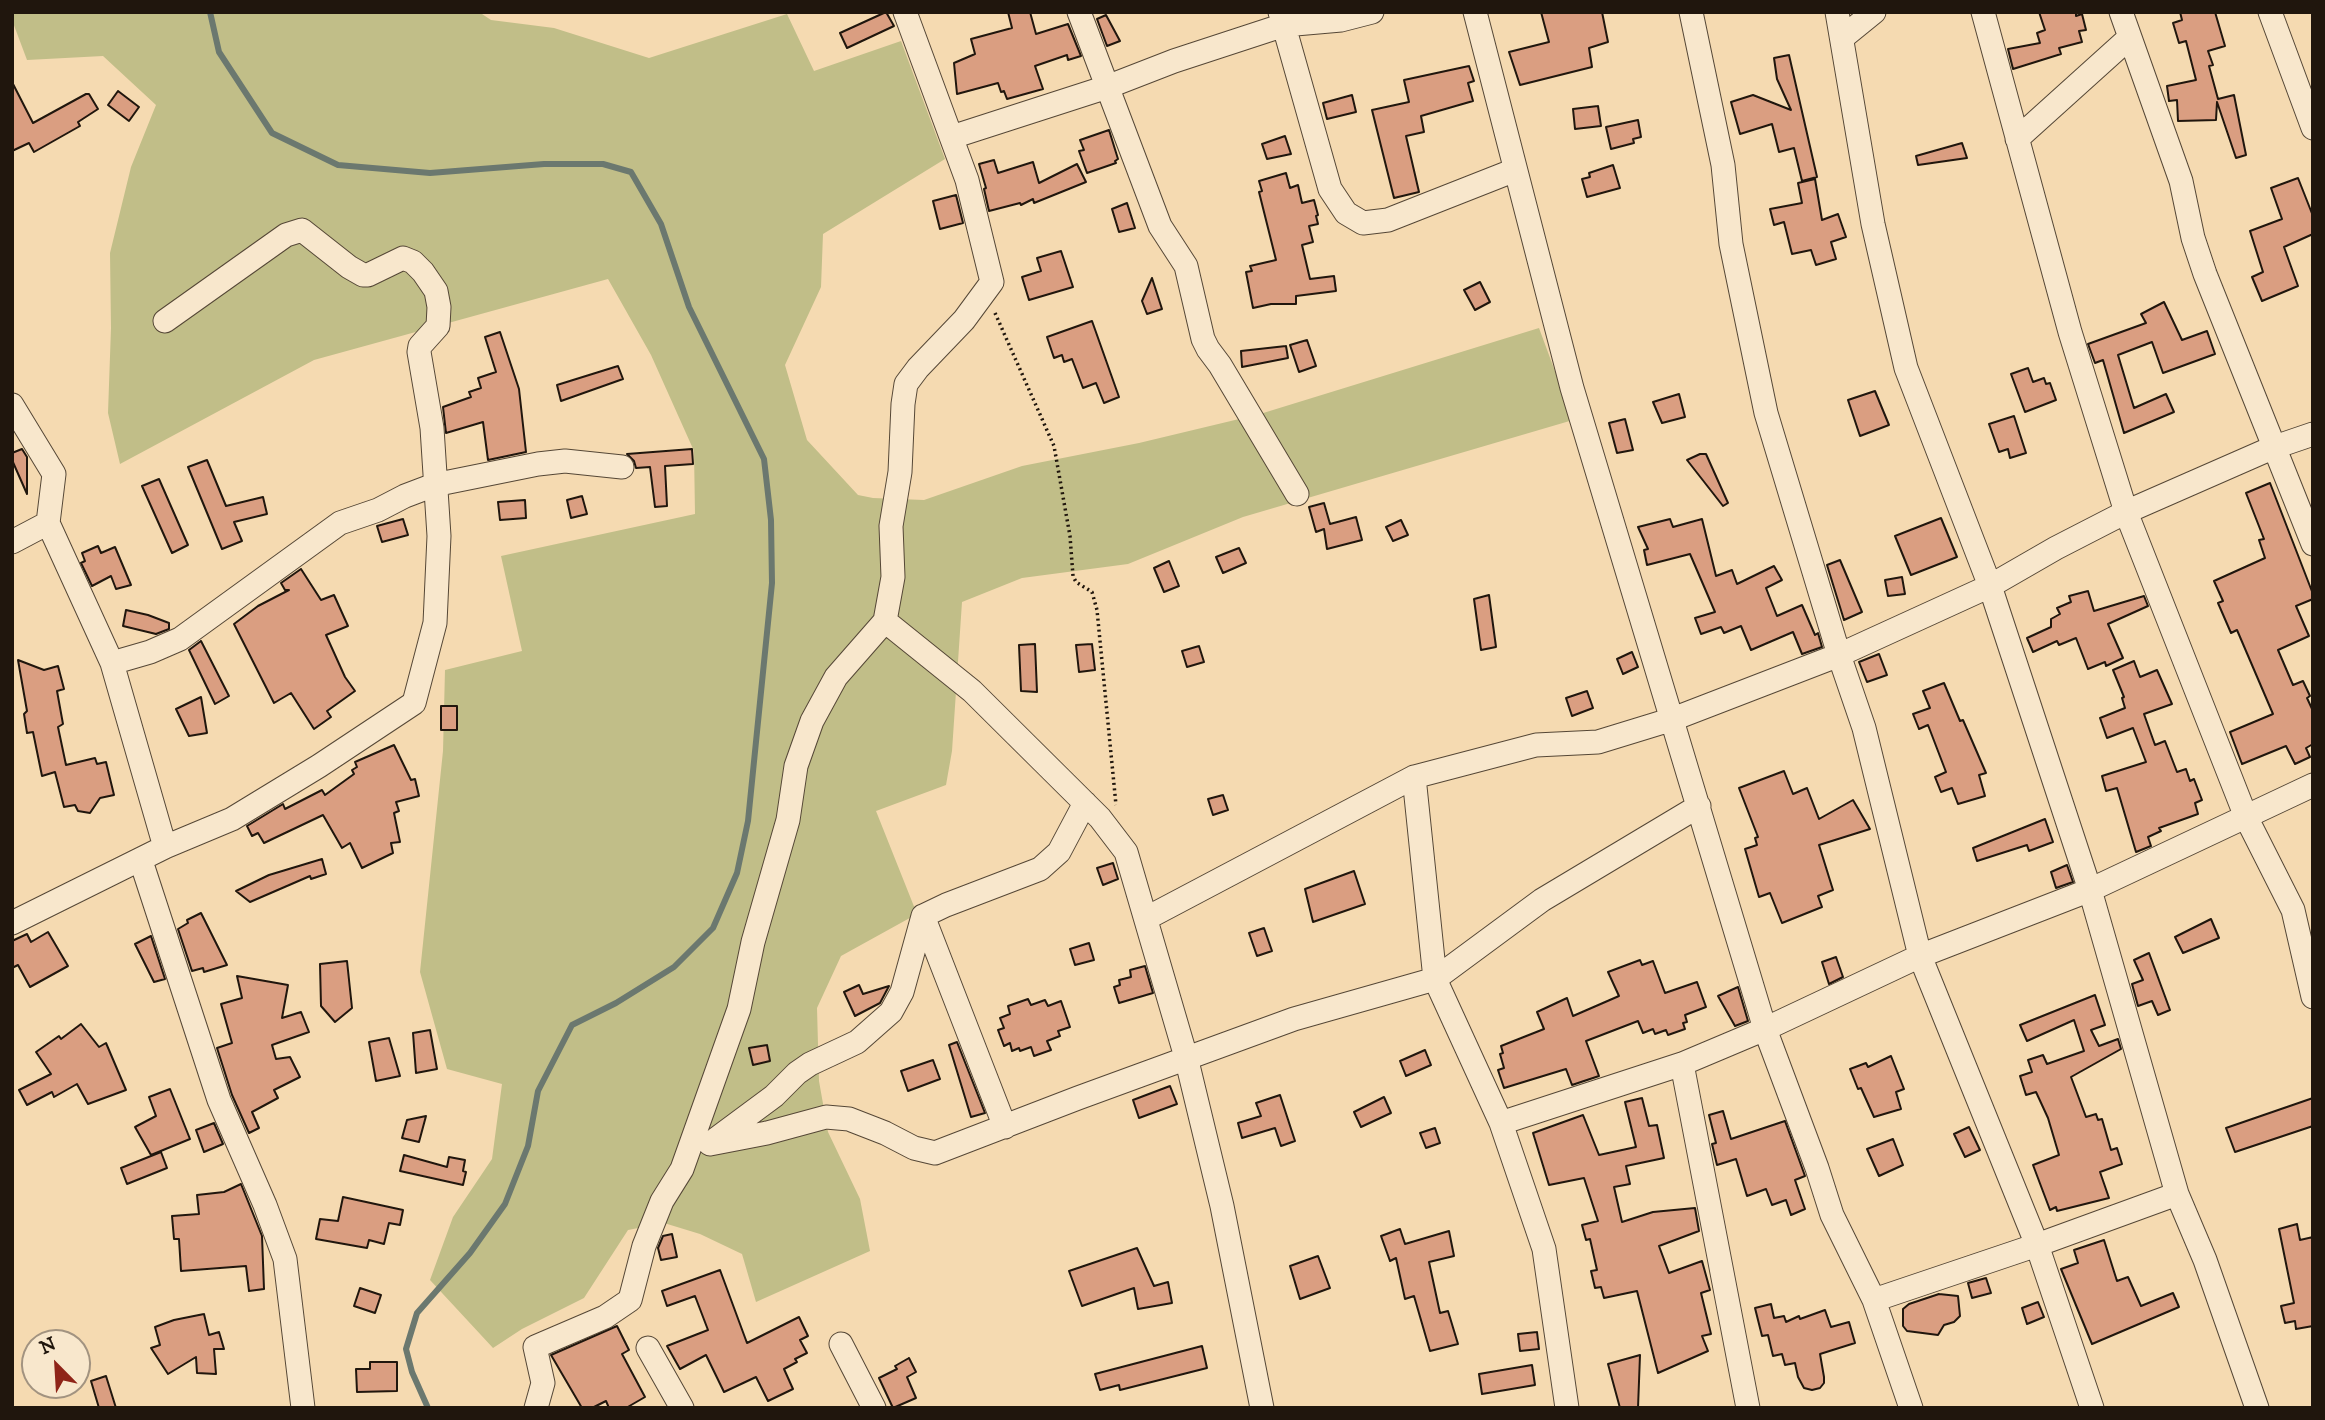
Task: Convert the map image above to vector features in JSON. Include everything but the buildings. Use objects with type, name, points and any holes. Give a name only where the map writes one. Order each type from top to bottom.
[{"type":"street","points":[[536,1408],[543,1383],[535,1347],[605,1317],[630,1300],[644,1246],[657,1212],[682,1169],[738,1009],[753,942],[788,820],[796,766],[812,721],[836,677],[885,621],[893,578],[891,526],[900,472],[906,384],[964,320],[992,282],[979,221],[952,137],[905,12]]},
{"type":"street","points":[[1079,12],[1160,226],[1186,266],[1208,349],[1297,494]]},
{"type":"street","points":[[952,137],[1107,87],[1282,19],[1342,20],[1372,12]]},
{"type":"street","points":[[1475,12],[1573,388],[1765,1029],[1832,1214],[1874,1300],[1911,1408]]},
{"type":"street","points":[[1691,12],[1723,165],[1731,244],[1766,414],[1839,655],[1864,728],[1920,956],[2037,1245],[2092,1408]]},
{"type":"street","points":[[1837,12],[1873,224],[1906,368],[1990,586],[2090,890],[2177,1194],[2206,1260],[2256,1408]]},
{"type":"street","points":[[1842,38],[1874,12]]},
{"type":"street","points":[[1983,12],[2070,332],[2126,512],[2246,817],[2292,910],[2313,997]]},
{"type":"street","points":[[2120,12],[2181,181],[2193,238],[2205,274],[2313,544]]},
{"type":"street","points":[[2270,12],[2313,128]]},
{"type":"street","points":[[1282,19],[1330,189],[1346,213],[1363,223],[1388,220],[1515,170]]},
{"type":"street","points":[[2017,139],[2129,38]]},
{"type":"street","points":[[12,923],[141,861],[164,847],[232,819],[414,703],[435,623],[439,536],[432,428],[419,352],[420,346],[438,326],[439,307],[436,291],[423,272],[413,262],[403,258],[363,275],[302,230],[286,235],[165,321]]},
{"type":"street","points":[[12,405],[54,474],[48,523],[112,663],[164,847]]},
{"type":"street","points":[[1147,918],[1414,778],[1536,745],[1598,742],[1673,719],[1839,655],[1990,586],[2126,512],[2273,448],[2313,434]]},
{"type":"street","points":[[112,663],[150,652],[180,639],[340,523],[434,485],[565,461],[622,467]]},
{"type":"street","points":[[12,542],[48,523]]},
{"type":"street","points":[[885,621],[972,691],[1086,803],[1126,852],[1186,1057],[1222,1206],[1262,1408]]},
{"type":"street","points":[[1414,778],[1435,979],[1501,1123],[1544,1249],[1567,1408]]},
{"type":"street","points":[[1501,1123],[1682,1064],[1765,1029],[1920,956],[2090,890],[2313,785]]},
{"type":"street","points":[[682,1169],[710,1144],[774,1097],[797,1073],[857,1042],[891,1012],[902,992],[923,916],[1040,869],[1059,852],[1086,803]]},
{"type":"street","points":[[710,1144],[767,1133],[826,1117],[849,1119],[914,1148],[935,1153],[1186,1057],[1294,1019],[1435,979],[1542,900],[1699,806]]},
{"type":"street","points":[[141,861],[219,1101],[265,1205],[285,1259],[303,1408]]},
{"type":"street","points":[[923,916],[1005,1127]]},
{"type":"street","points":[[1682,1064],[1748,1408]]},
{"type":"street","points":[[1874,1300],[2177,1194]]},
{"type":"street","points":[[841,1344],[874,1408]]},
{"type":"street","points":[[648,1348],[682,1408]]},
{"type":"path","points":[[986,293],[1054,446],[1070,536],[1073,576],[1076,582],[1092,592],[1097,610],[1117,813]]},
{"type":"shaded area","points":[[12,12],[479,12],[491,20],[554,28],[649,58],[787,14],[814,71],[901,41],[945,159],[823,234],[821,287],[785,365],[807,440],[858,495],[924,500],[1022,466],[1139,443],[1260,414],[1539,328],[1573,420],[1243,517],[1128,564],[1022,578],[962,602],[952,751],[946,785],[876,811],[917,914],[841,956],[817,1008],[819,1081],[828,1132],[860,1199],[870,1251],[756,1302],[742,1254],[700,1234],[664,1223],[628,1230],[584,1298],[522,1329],[493,1348],[430,1280],[453,1217],[492,1159],[502,1084],[447,1069],[420,972],[443,751],[445,670],[522,651],[501,556],[695,514],[694,451],[651,355],[608,279],[314,360],[120,464],[108,413],[110,253],[131,167],[156,105],[103,56],[27,60],[12,20]]},
{"type":"waterway","points":[[210,12],[219,52],[272,133],[338,165],[430,173],[544,164],[603,164],[631,172],[661,224],[689,307],[764,459],[771,520],[772,583],[748,821],[737,873],[713,928],[674,967],[616,1003],[572,1025],[538,1091],[528,1146],[505,1204],[470,1253],[417,1313],[406,1349],[412,1372],[428,1408]]}]
